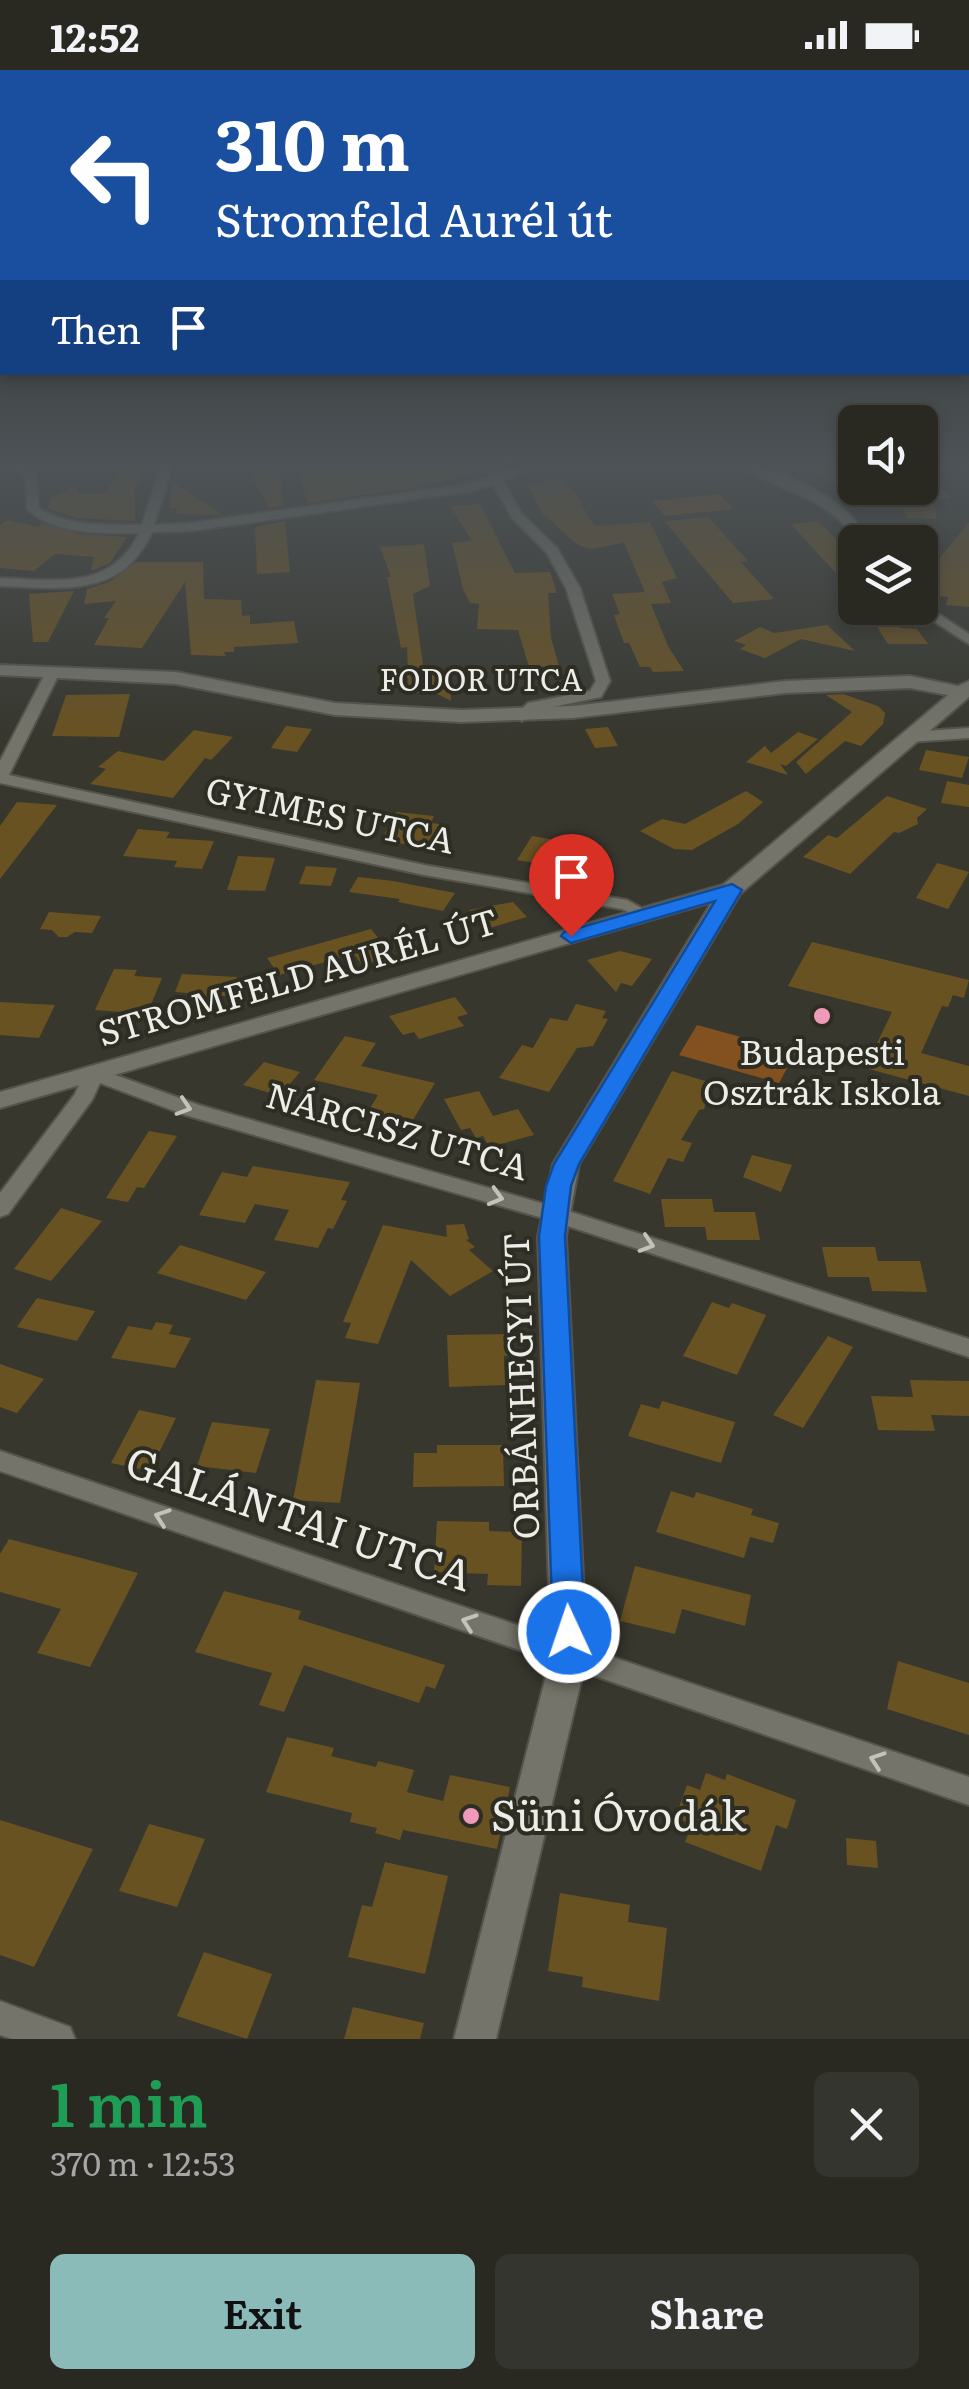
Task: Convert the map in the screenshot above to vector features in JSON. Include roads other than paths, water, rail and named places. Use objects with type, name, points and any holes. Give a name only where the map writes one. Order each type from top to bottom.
[{"type":"street","points":[[0,582],[104,577],[118,571],[133,554]]},
{"type":"street","points":[[522,716],[533,706],[596,694],[603,681],[572,588],[554,554]]},
{"type":"street","points":[[938,618],[969,640]]},
{"type":"street","name":"FODOR UTCA","points":[[0,670],[176,678],[336,709],[522,716],[786,687],[910,682],[966,690]]},
{"type":"street","points":[[0,777],[53,672]]},
{"type":"street","points":[[966,690],[969,713]]},
{"type":"street","name":"ORBÁNHEGYI ÚT","points":[[475,2039],[569,1656],[554,1214],[566,1164],[732,890],[966,690]]},
{"type":"street","points":[[909,738],[969,733]]},
{"type":"street","name":"GYIMES UTCA","points":[[0,777],[424,870],[627,905],[645,915]]},
{"type":"street","name":"STROMFELD AURÉL ÚT","points":[[0,1100],[732,890]]},
{"type":"street","points":[[0,1209],[86,1095],[93,1073]]},
{"type":"street","name":"NÁRCISZ UTCA","points":[[93,1073],[192,1110],[554,1214],[969,1348]]},
{"type":"street","name":"GALÁNTAI UTCA","points":[[0,1462],[969,1790]]},
{"type":"street","points":[[0,2018],[58,2039]]},
{"type":"place","name":"Budapesti Osztrák Iskola","points":[[822,1016]]},
{"type":"place","name":"Süni Óvodák","points":[[471,1816]]}]
